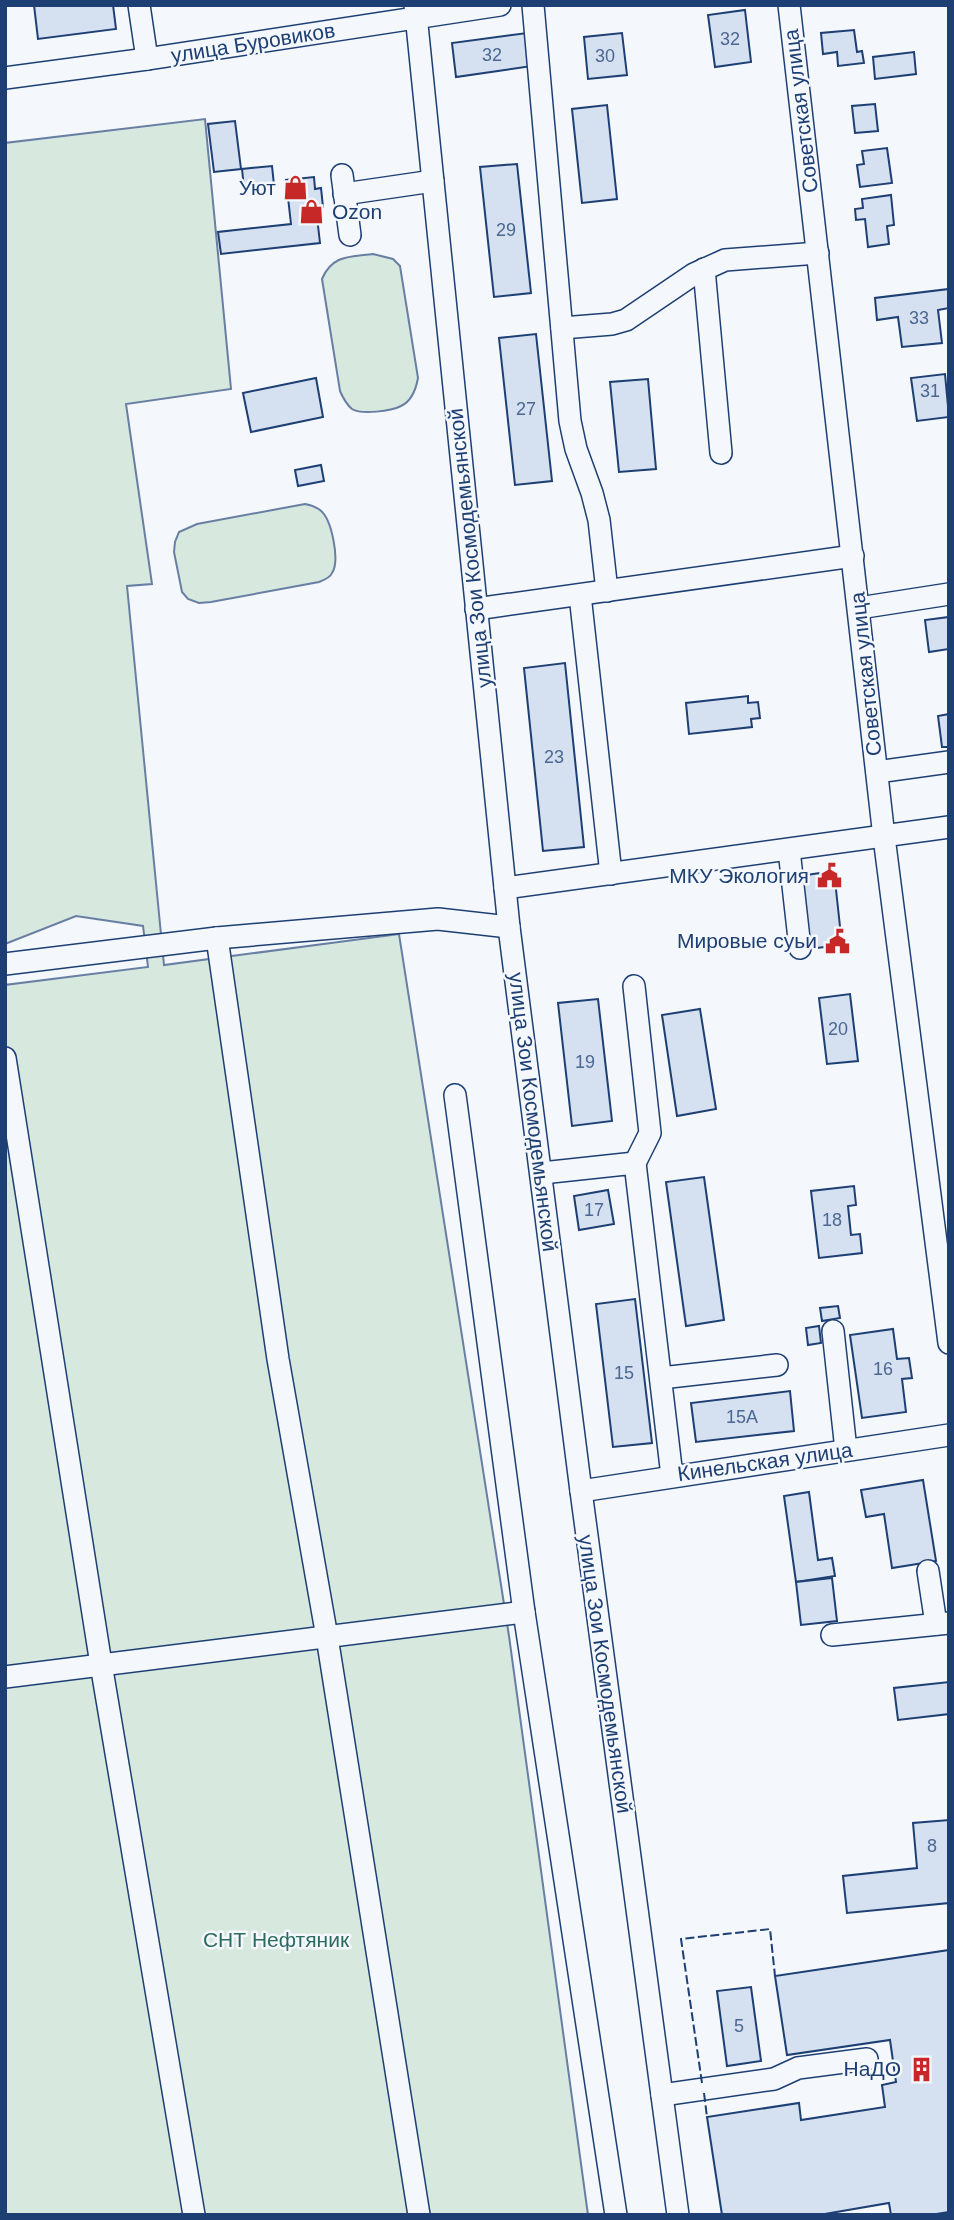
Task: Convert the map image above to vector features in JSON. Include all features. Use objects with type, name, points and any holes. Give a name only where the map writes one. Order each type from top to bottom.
[{"type":"street","points":[[139,5],[147,59]]},
{"type":"street","name":"улица Буровиков","points":[[5,78],[147,59],[416,12],[500,5]]},
{"type":"street","points":[[533,5],[570,421],[576,449],[593,494],[599,520],[607,591]]},
{"type":"street","name":"Советская улица","points":[[789,5],[884,837],[949,1343]]},
{"type":"street","name":"улица Зои Космодемьянской","points":[[416,12],[509,927],[678,2215]]},
{"type":"street","points":[[350,235],[343,185],[433,181]]},
{"type":"street","points":[[562,328],[612,324],[626,320],[704,269],[725,260],[818,253]]},
{"type":"street","points":[[704,269],[721,453]]},
{"type":"street","points":[[476,610],[853,556]]},
{"type":"street","points":[[859,608],[949,594]]},
{"type":"street","points":[[580,595],[611,874]]},
{"type":"street","points":[[877,772],[949,762]]},
{"type":"street","points":[[505,888],[949,827]]},
{"type":"street","points":[[789,850],[800,948]]},
{"type":"street","points":[[5,964],[217,938],[438,919],[509,927]]},
{"type":"street","points":[[217,938],[278,1359],[327,1637],[419,2215]]},
{"type":"street","points":[[634,986],[650,1133],[635,1163],[672,1476]]},
{"type":"street","points":[[5,1058],[101,1664],[194,2215]]},
{"type":"street","points":[[455,1095],[524,1612],[615,2215]]},
{"type":"street","points":[[542,1172],[635,1163]]},
{"type":"street","points":[[833,1331],[846,1450]]},
{"type":"street","points":[[661,1378],[777,1365]]},
{"type":"street","name":"Кинельская улица","points":[[581,1491],[949,1436]]},
{"type":"street","points":[[832,1635],[942,1623],[928,1571]]},
{"type":"street","points":[[5,1677],[524,1612]]},
{"type":"street","points":[[662,2095],[774,2079],[798,2068],[867,2059]]},
{"type":"green space","name":"СНТ Нефтяник","points":[[205,119],[231,389],[126,404],[152,584],[127,586],[164,965],[399,934],[509,1636],[588,2215],[5,2215],[5,985],[148,967],[143,926],[76,916],[5,944],[5,143]]},
{"type":"green space","points":[[373,254],[393,259],[400,266],[418,378],[413,394],[405,404],[384,411],[362,412],[352,409],[340,391],[322,279],[336,261]]},
{"type":"green space","points":[[305,504],[320,510],[331,531],[335,559],[328,578],[319,582],[211,602],[199,603],[188,599],[182,592],[174,552],[179,532],[197,524]]},
{"type":"building","points":[[34,5],[113,5],[116,29],[38,39]]},
{"type":"building","points":[[745,10],[751,62],[715,67],[708,15]]},
{"type":"building","points":[[854,30],[857,52],[862,51],[864,63],[838,66],[837,52],[823,54],[821,33]]},
{"type":"building","points":[[527,33],[532,66],[456,77],[452,43]]},
{"type":"building","points":[[622,33],[627,75],[588,79],[584,37]]},
{"type":"building","points":[[914,52],[916,74],[875,79],[873,57]]},
{"type":"building","points":[[875,104],[878,131],[855,133],[852,106]]},
{"type":"building","points":[[607,105],[617,199],[582,203],[572,109]]},
{"type":"building","points":[[235,121],[241,169],[214,172],[208,124]]},
{"type":"building","points":[[887,148],[892,183],[860,187],[857,165],[864,164],[862,151]]},
{"type":"building","points":[[517,164],[531,293],[494,297],[480,167]]},
{"type":"building","points":[[272,166],[274,185],[244,188],[242,169]]},
{"type":"building","points":[[314,177],[315,189],[321,188],[323,207],[316,208],[320,243],[221,254],[218,232],[291,224],[286,180]]},
{"type":"building","points":[[891,195],[894,225],[887,226],[889,244],[868,247],[865,219],[856,220],[855,209],[863,208],[862,199]]},
{"type":"building","points":[[949,289],[949,308],[938,310],[942,343],[902,347],[898,317],[877,320],[875,298]]},
{"type":"building","points":[[536,334],[552,481],[515,485],[499,338]]},
{"type":"building","points":[[945,374],[949,417],[917,421],[911,378]]},
{"type":"building","points":[[316,378],[323,417],[251,432],[243,393]]},
{"type":"building","points":[[648,379],[656,469],[619,472],[610,382]]},
{"type":"building","points":[[321,465],[324,481],[298,486],[295,470]]},
{"type":"building","points":[[949,617],[949,649],[929,652],[925,620]]},
{"type":"building","points":[[565,663],[584,847],[543,851],[524,668]]},
{"type":"building","points":[[748,696],[748,703],[758,702],[760,718],[751,719],[752,727],[689,734],[686,703]]},
{"type":"building","points":[[949,714],[949,747],[942,747],[938,716]]},
{"type":"building","points":[[834,871],[842,945],[808,949],[799,876]]},
{"type":"building","points":[[850,994],[858,1061],[827,1064],[819,998]]},
{"type":"building","points":[[598,999],[612,1121],[572,1126],[558,1003]]},
{"type":"building","points":[[700,1009],[716,1109],[677,1116],[662,1015]]},
{"type":"building","points":[[704,1177],[724,1320],[686,1326],[666,1182]]},
{"type":"building","points":[[854,1186],[856,1205],[848,1206],[851,1235],[860,1234],[862,1253],[819,1258],[811,1191]]},
{"type":"building","points":[[608,1190],[614,1224],[579,1230],[574,1196]]},
{"type":"building","points":[[635,1299],[652,1443],[613,1447],[596,1304]]},
{"type":"building","points":[[838,1306],[840,1318],[822,1321],[820,1308]]},
{"type":"building","points":[[819,1326],[821,1343],[808,1345],[806,1328]]},
{"type":"building","points":[[893,1329],[897,1359],[909,1358],[912,1378],[902,1379],[906,1412],[862,1418],[850,1335]]},
{"type":"building","points":[[790,1391],[794,1431],[696,1442],[691,1403]]},
{"type":"building","points":[[923,1480],[936,1561],[892,1568],[884,1514],[866,1517],[861,1490]]},
{"type":"building","points":[[809,1492],[818,1560],[832,1558],[835,1576],[796,1582],[784,1496]]},
{"type":"building","points":[[832,1578],[837,1621],[801,1625],[796,1582]]},
{"type":"building","points":[[949,1682],[949,1714],[898,1720],[894,1688]]},
{"type":"building","points":[[949,1820],[949,1903],[847,1913],[843,1876],[917,1868],[913,1823]]},
{"type":"building","name":"НаДО","points":[[949,1950],[949,2212],[891,2215],[889,2203],[819,2215],[722,2215],[707,2117],[799,2103],[801,2120],[885,2107],[882,2085],[896,2082],[890,2040],[787,2055],[775,1976]]},
{"type":"building","points":[[751,1987],[761,2061],[727,2066],[717,1991]]},
{"type":"fence","points":[[702,2083],[681,1939],[770,1929],[775,1976]]},
{"type":"fence","points":[[704,2093],[707,2117]]},
{"type":"place","name":"Уют","points":[[296,188]]},
{"type":"place","name":"Ozon","points":[[312,212]]},
{"type":"place","name":"МКУ Экология","points":[[829,876]]},
{"type":"place","name":"Мировые суьи","points":[[837,941]]},
{"type":"place","name":"НаДО","points":[[921,2069]]}]
